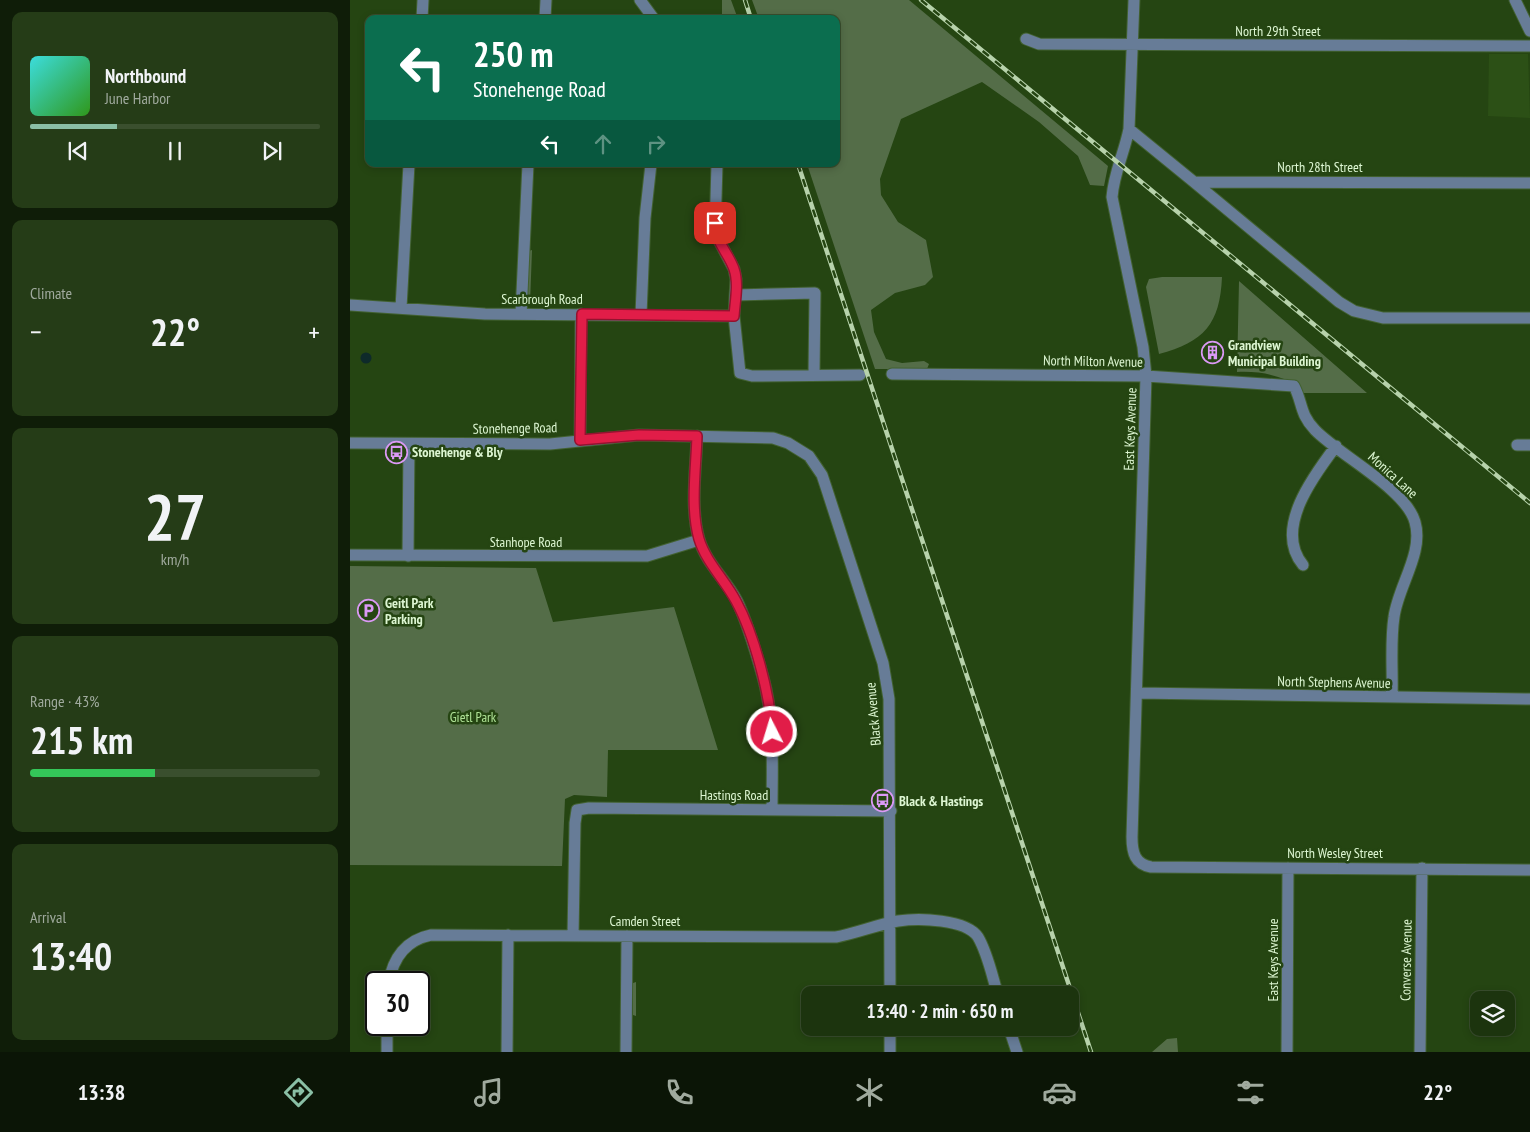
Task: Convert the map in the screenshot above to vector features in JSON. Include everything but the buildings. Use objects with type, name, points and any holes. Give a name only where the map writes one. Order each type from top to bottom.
[{"type":"street","points":[[422,0],[422,15]]},
{"type":"street","points":[[546,0],[546,15]]},
{"type":"street","points":[[640,0],[651,15]]},
{"type":"street","name":"East Keys Avenue","points":[[1134,0],[1129,129],[1125,150],[1113,178],[1112,197],[1143,347],[1146,376],[1132,838],[1134,854],[1140,863]]},
{"type":"street","points":[[1514,0],[1530,32]]},
{"type":"street","name":"North 29th Street","points":[[1026,40],[1039,44],[1530,46]]},
{"type":"street","points":[[1129,129],[1339,302],[1354,311],[1383,318],[1530,318]]},
{"type":"street","points":[[401,308],[409,167]]},
{"type":"street","points":[[521,314],[528,167]]},
{"type":"street","points":[[641,315],[645,218],[651,167]]},
{"type":"street","points":[[717,167],[715,233],[734,269],[736,295],[734,316],[740,373],[752,376],[860,375]]},
{"type":"street","name":"North 28th Street","points":[[1194,182],[1530,183]]},
{"type":"street","points":[[736,295],[815,293],[814,374]]},
{"type":"street","name":"Scarbrough Road","points":[[350,305],[521,314],[734,316]]},
{"type":"street","points":[[580,440],[582,314]]},
{"type":"street","name":"North Milton Avenue","points":[[892,374],[1146,376],[1164,379],[1294,386]]},
{"type":"street","name":"Monica Lane","points":[[1294,386],[1304,417],[1317,432],[1405,503],[1415,521],[1417,531],[1414,553],[1397,599],[1393,619],[1392,697]]},
{"type":"street","name":"Stonehenge Road","points":[[350,443],[526,444],[639,435],[773,438],[799,449]]},
{"type":"street","points":[[697,436],[696,514],[699,540],[737,602],[763,676],[771,722],[772,810]]},
{"type":"street","points":[[408,556],[409,444]]},
{"type":"street","points":[[1517,444],[1530,445]]},
{"type":"street","points":[[1303,566],[1296,558],[1293,533],[1298,505],[1312,478],[1336,446]]},
{"type":"street","name":"Black Avenue","points":[[799,449],[809,456],[822,475],[883,663],[889,699],[891,732],[890,986]]},
{"type":"street","name":"Stanhope Road","points":[[350,555],[647,556],[699,540]]},
{"type":"street","name":"North Stephens Avenue","points":[[1137,694],[1530,699]]},
{"type":"street","name":"Hastings Road","points":[[573,936],[574,823],[577,810],[589,808],[891,811]]},
{"type":"street","name":"North Wesley Street","points":[[1140,863],[1151,867],[1530,870]]},
{"type":"street","name":"East Keys Avenue","points":[[1287,1052],[1288,868]]},
{"type":"street","name":"Converse Avenue","points":[[1420,1052],[1422,868]]},
{"type":"street","name":"Camden Street","points":[[391,971],[399,948],[431,934],[836,937],[901,921],[951,922],[971,930],[977,937],[984,950],[995,986]]},
{"type":"street","points":[[507,1052],[508,935]]},
{"type":"street","points":[[626,1052],[627,936]]},
{"type":"street","points":[[387,1052],[388,1036]]},
{"type":"street","points":[[890,1036],[890,1052]]},
{"type":"street","points":[[1012,1036],[1017,1052]]},
{"type":"shaded area","points":[[1489,54],[1528,54],[1530,118],[1488,116]]},
{"type":"green space","points":[[722,0],[731,0],[737,15],[722,15]]},
{"type":"green space","points":[[752,0],[909,0],[1108,166],[1104,186],[1090,185],[1078,156],[1039,122],[982,82],[901,119],[880,179],[881,195],[898,222],[926,240],[933,277],[925,285],[895,293],[871,310],[874,332],[886,359],[902,363],[924,361],[929,364],[927,369],[875,369],[808,167],[840,167],[840,15],[758,15]]},
{"type":"green space","points":[[532,250],[530,304],[527,302],[527,296],[529,251]]},
{"type":"green space","points":[[1162,277],[1222,277],[1218,307],[1207,329],[1188,344],[1159,354],[1146,287],[1149,279]]},
{"type":"green space","points":[[1239,281],[1367,393],[1302,393],[1300,386],[1277,376],[1254,372],[1237,372]]},
{"type":"green space","name":"Gietl Park","points":[[350,566],[536,568],[553,622],[674,607],[718,750],[608,750],[607,797],[574,795],[565,799],[562,866],[350,865]]},
{"type":"green space","points":[[636,982],[636,1016],[633,1015],[633,983]]},
{"type":"green space","points":[[1177,1038],[1178,1052],[1152,1052],[1167,1039]]},
{"type":"water","points":[[366,352],[372,358],[366,364],[360,358]]},
{"type":"railway","points":[[745,0],[750,15]]},
{"type":"railway","points":[[921,0],[1530,503]]},
{"type":"railway","points":[[799,167],[1091,1052]]},
{"type":"place","name":"Grandview Municipal Building","points":[[1212,353]]},
{"type":"place","name":"Stonehenge & Bly","points":[[396,452]]},
{"type":"place","name":"Geitl Park Parking","points":[[369,611]]},
{"type":"place","name":"Black & Hastings","points":[[883,801]]},
{"type":"route","points":[[715,223],[715,233],[718,242],[734,269],[736,295],[734,316],[582,314],[580,440],[639,435],[697,436],[696,525],[699,540],[737,602],[747,628],[769,700],[772,732]]}]
